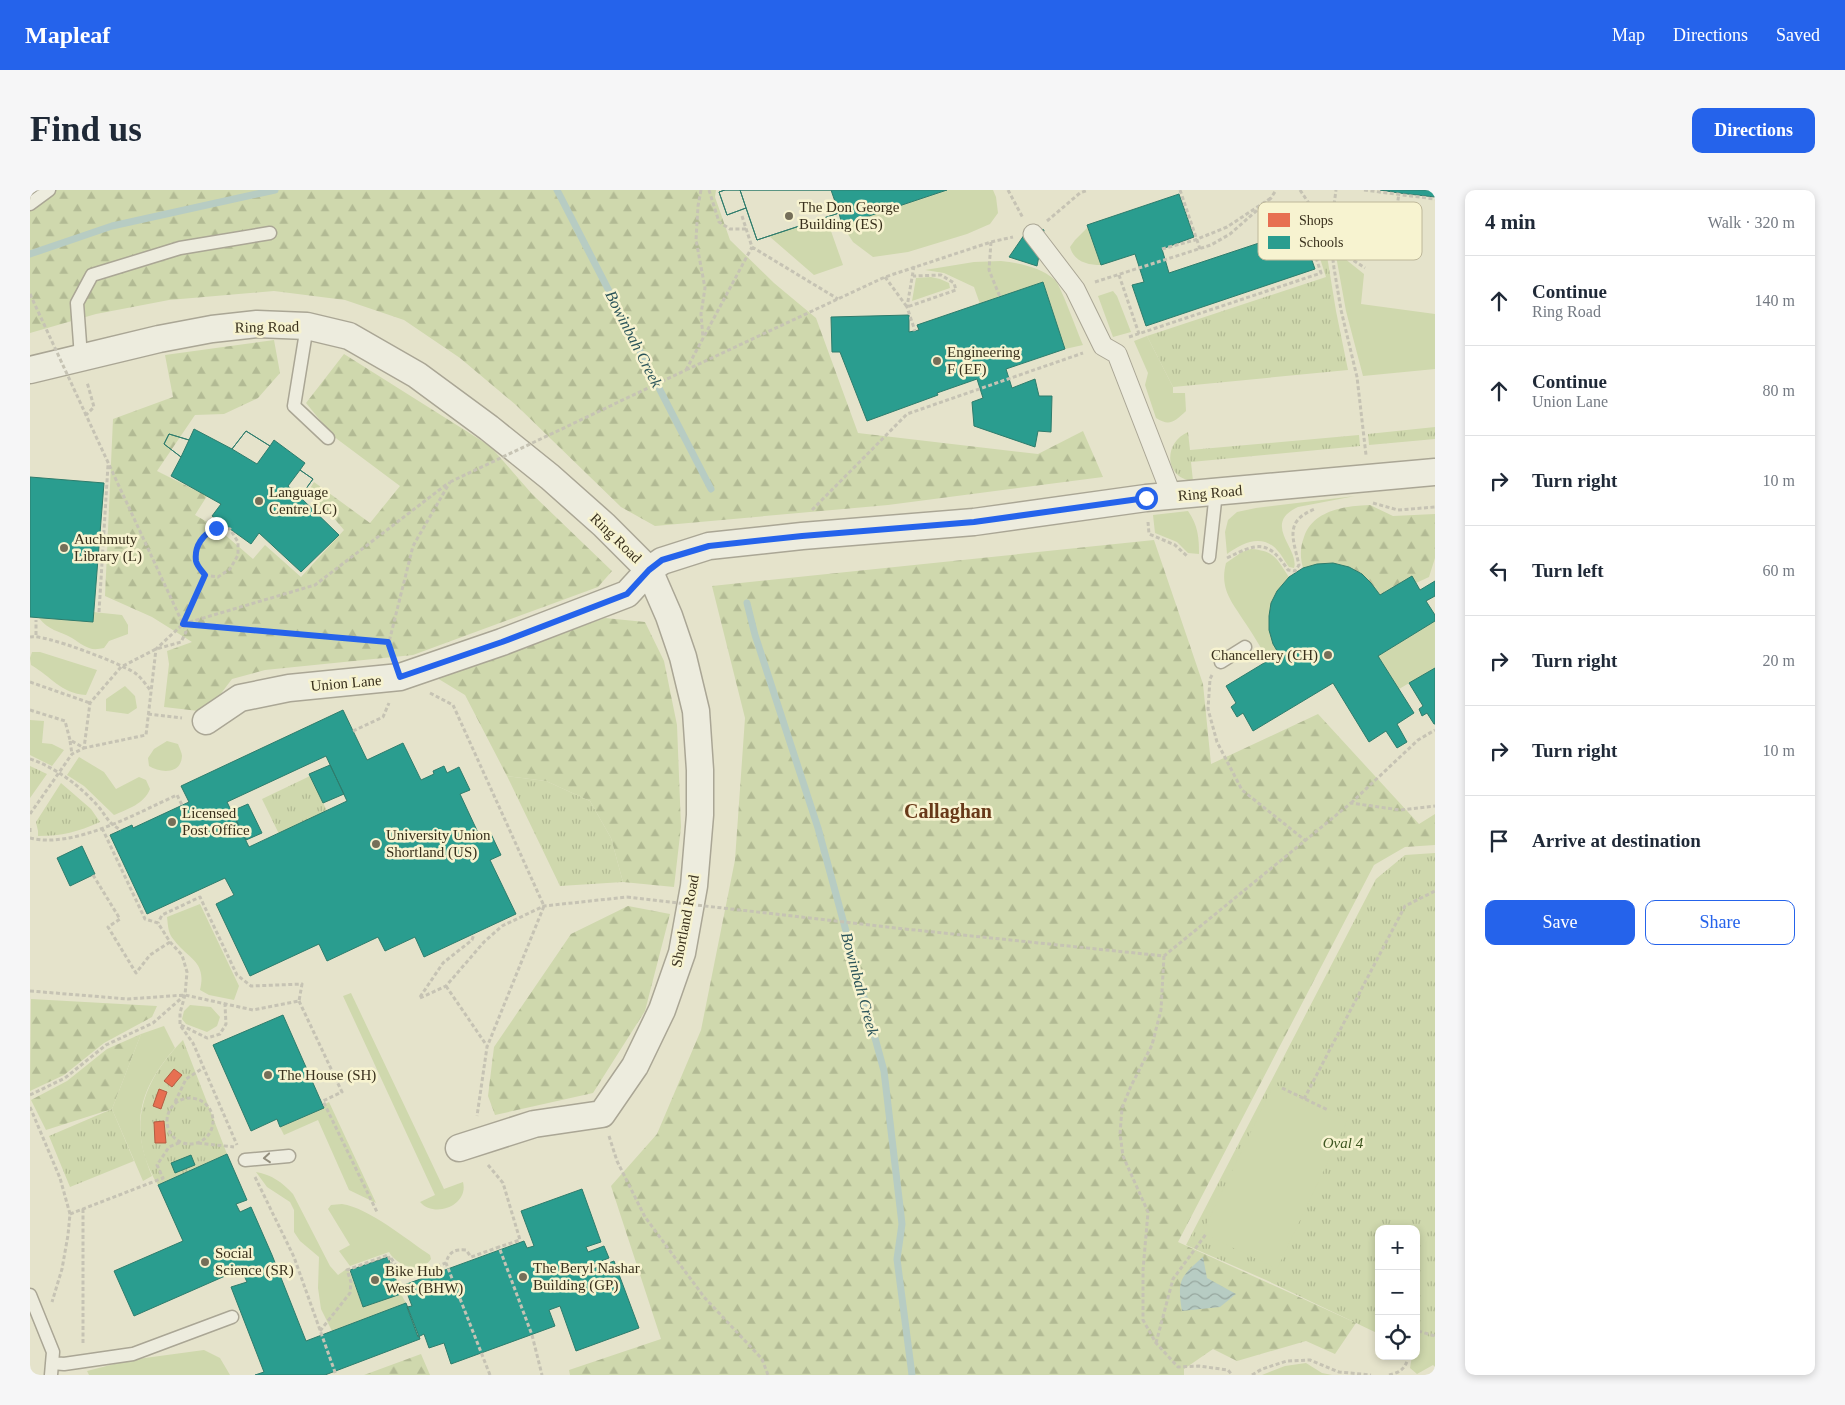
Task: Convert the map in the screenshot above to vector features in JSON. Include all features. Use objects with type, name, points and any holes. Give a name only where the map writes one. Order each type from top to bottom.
[{"type":"street","points":[[1033,234],[1076,289],[1103,346],[1117,354],[1172,496]]},
{"type":"street","name":"Ring Road","points":[[30,370],[83,366],[159,339],[212,329],[257,324],[307,326],[349,336],[417,375],[490,428],[550,477],[604,525],[649,570],[662,560],[709,546],[802,536],[974,522],[1172,496],[1435,472]]},
{"type":"street","name":"Union Lane","points":[[206,721],[240,698],[289,688],[400,677],[502,642],[627,594],[649,570]]},
{"type":"street","name":"Shortland Road","points":[[602,1114],[634,1066],[662,1010],[682,952],[694,886],[700,815],[700,770],[696,711],[678,640],[649,570]]},
{"type":"street","points":[[459,1148],[534,1124],[602,1114]]},
{"type":"lane","points":[[30,204],[49,190]]},
{"type":"lane","points":[[83,366],[77,303],[92,275],[180,248],[270,233]]},
{"type":"lane","points":[[307,326],[294,406],[328,438]]},
{"type":"lane","points":[[1209,557],[1216,492]]},
{"type":"lane","points":[[1221,662],[1245,647]]},
{"type":"lane","points":[[245,1160],[289,1156]]},
{"type":"lane","points":[[30,1295],[52,1352],[51,1369],[64,1364],[132,1354],[232,1316]]},
{"type":"path","points":[[701,190],[696,240],[705,288],[701,314],[703,338]]},
{"type":"path","points":[[709,190],[719,222],[730,229],[746,229]]},
{"type":"path","points":[[1008,190],[1033,234]]},
{"type":"path","points":[[183,624],[315,584],[450,482],[885,277],[991,242],[1033,234],[1080,191],[1088,190]]},
{"type":"path","points":[[1180,190],[1200,249]]},
{"type":"path","points":[[1266,202],[1276,190]]},
{"type":"path","points":[[1300,190],[1308,202]]},
{"type":"path","points":[[1364,190],[1435,200]]},
{"type":"path","points":[[1398,202],[1399,193]]},
{"type":"path","points":[[1265,202],[1271,198]]},
{"type":"path","points":[[1162,249],[1195,240],[1226,227],[1258,206]]},
{"type":"path","points":[[1076,289],[1211,245],[1230,234],[1258,209]]},
{"type":"path","points":[[742,216],[752,247],[838,299]]},
{"type":"path","points":[[991,242],[989,270],[1000,297]]},
{"type":"path","points":[[686,370],[752,247]]},
{"type":"path","points":[[808,514],[907,414],[1321,273],[1317,260]]},
{"type":"path","points":[[1333,260],[1341,310],[1357,377],[1366,457]]},
{"type":"path","points":[[1353,260],[1365,268]]},
{"type":"path","points":[[908,307],[914,266]]},
{"type":"path","points":[[908,307],[956,290],[954,283],[941,275],[913,276]]},
{"type":"path","points":[[1119,275],[1138,334]]},
{"type":"path","points":[[885,277],[908,307],[915,331]]},
{"type":"path","points":[[30,294],[186,632],[181,642],[156,649],[121,667],[90,703],[84,748]]},
{"type":"path","points":[[83,366],[94,407],[86,415]]},
{"type":"path","points":[[99,612],[108,462]]},
{"type":"path","points":[[450,482],[413,546],[388,642],[400,677],[453,705],[544,906],[488,1047],[477,1120]]},
{"type":"path","points":[[1370,495],[1370,503],[1398,510],[1435,508]]},
{"type":"path","points":[[1226,558],[1255,546],[1270,548],[1281,559],[1288,570],[1295,571],[1299,565],[1293,535],[1295,524],[1302,514],[1319,508]]},
{"type":"path","points":[[1148,518],[1149,534],[1175,545],[1188,557]]},
{"type":"path","points":[[216,528],[230,529],[238,542],[238,555],[230,569],[218,577],[205,575],[196,562],[197,546],[207,532],[216,528]]},
{"type":"path","points":[[30,814],[72,754],[84,748],[146,735],[156,649],[183,624],[205,575]]},
{"type":"path","points":[[36,620],[36,635]]},
{"type":"path","points":[[183,624],[388,642]]},
{"type":"path","points":[[30,637],[36,635],[64,643],[121,667],[136,674],[151,691]]},
{"type":"path","points":[[1221,662],[1210,679],[1208,708],[1217,742],[1242,790],[1306,841]]},
{"type":"path","points":[[30,682],[90,703]]},
{"type":"path","points":[[30,710],[65,721],[72,754]]},
{"type":"path","points":[[148,714],[206,721]]},
{"type":"path","points":[[353,731],[383,717]]},
{"type":"path","points":[[474,934],[472,940],[443,963],[420,998],[446,986],[484,942],[502,926],[544,906],[627,897],[1164,956],[1351,803],[1418,740],[1435,730]]},
{"type":"path","points":[[70,740],[84,748]]},
{"type":"path","points":[[30,759],[79,788],[98,806],[111,825],[121,830]]},
{"type":"path","points":[[30,838],[59,840],[102,828],[177,795],[182,805]]},
{"type":"path","points":[[1351,803],[1400,810],[1435,806]]},
{"type":"path","points":[[30,828],[30,833]]},
{"type":"path","points":[[30,1095],[65,1078],[106,1045],[153,1023],[185,995],[187,972],[182,955],[170,942],[158,923],[145,920],[102,828]]},
{"type":"path","points":[[93,875],[120,919],[108,927],[136,973],[150,955],[170,942]]},
{"type":"path","points":[[1304,1098],[1406,906],[1435,891]]},
{"type":"path","points":[[158,923],[162,915],[200,897],[237,975],[251,986],[302,984],[299,1001],[342,1092],[323,1101],[377,1212]]},
{"type":"path","points":[[1164,956],[1162,1010],[1152,1045],[1122,1108],[1120,1134],[1123,1156],[1148,1212],[1143,1270],[1142,1320],[1156,1343],[1178,1367],[1199,1366],[1228,1370],[1232,1375]]},
{"type":"path","points":[[446,986],[488,1047]]},
{"type":"path","points":[[30,991],[128,998],[185,995],[253,1010],[299,1001]]},
{"type":"path","points":[[180,1025],[207,1038],[220,1034],[226,1024],[226,1005]]},
{"type":"path","points":[[203,1068],[186,1079],[168,1112],[167,1124],[172,1137],[181,1142],[238,1148]]},
{"type":"path","points":[[1282,1088],[1328,1110]]},
{"type":"path","points":[[175,1102],[190,1098],[204,1102],[212,1112],[212,1126],[207,1137],[197,1143]]},
{"type":"path","points":[[30,1107],[60,1178],[70,1214],[62,1269],[52,1303],[36,1310]]},
{"type":"path","points":[[602,1114],[617,1161],[645,1217],[704,1297],[762,1359],[768,1375]]},
{"type":"path","points":[[70,1214],[163,1178],[157,1165],[169,1147],[181,1142]]},
{"type":"path","points":[[487,1164],[503,1183],[520,1240],[471,1258],[466,1250],[457,1249],[449,1254],[446,1263],[490,1375]]},
{"type":"path","points":[[83,1208],[83,1343],[92,1360]]},
{"type":"path","points":[[1156,1343],[1173,1279],[1206,1234]]},
{"type":"path","points":[[499,1247],[532,1335],[542,1375]]},
{"type":"path","points":[[388,1255],[398,1268],[420,1272],[446,1263]]},
{"type":"path","points":[[388,1255],[400,1290]]},
{"type":"path","points":[[336,1375],[321,1333],[350,1293],[351,1282],[347,1270],[388,1255]]},
{"type":"path","points":[[1420,1332],[1435,1336]]},
{"type":"path","points":[[1252,1375],[1262,1369],[1287,1361],[1310,1360],[1339,1372],[1371,1375]]},
{"type":"path","points":[[1389,1375],[1400,1372],[1406,1367],[1408,1360]]},
{"type":"green space","points":[[49,190],[716,190],[715,197],[730,240],[774,283],[816,318],[858,433],[1038,454],[1083,431],[1103,477],[888,505],[655,526],[621,507],[516,405],[460,358],[404,320],[345,300],[274,291],[169,300],[96,314],[30,333],[30,204]]},
{"type":"green space","points":[[947,190],[993,190],[998,213],[990,224],[967,234],[908,252],[873,257],[853,242],[842,225]]},
{"type":"green space","points":[[826,217],[843,265],[814,275],[769,236]]},
{"type":"green space","points":[[1088,227],[1101,265],[1082,262],[1075,256],[1070,247]]},
{"type":"green space","points":[[1320,260],[1328,260],[1348,370],[1173,387],[1147,336],[1326,277]]},
{"type":"green space","points":[[1337,260],[1346,260],[1364,274],[1361,304],[1435,314],[1435,369],[1363,376],[1346,311]]},
{"type":"green space","points":[[1001,261],[1022,264],[1037,269],[1055,280],[1083,345],[1065,349],[1043,282],[980,304],[974,287],[944,273],[925,270],[974,262]]},
{"type":"green space","points":[[931,277],[949,283],[950,288],[912,301],[916,278]]},
{"type":"green space","points":[[1113,291],[1117,296],[1131,332],[1113,337],[1098,296]]},
{"type":"green space","points":[[1147,336],[1173,387],[1173,393],[1185,393],[1186,411],[1172,422],[1161,421],[1156,418],[1145,385],[1148,373],[1134,341]]},
{"type":"green space","points":[[274,340],[280,373],[258,398],[224,414],[195,415],[157,471],[207,496],[195,515],[216,527],[253,559],[265,545],[301,577],[344,530],[332,516],[306,495],[314,482],[370,523],[400,486],[333,436],[306,403],[344,354],[490,446],[532,494],[612,571],[598,587],[413,655],[265,670],[232,679],[207,712],[164,707],[169,664],[167,651],[192,642],[152,617],[105,596],[113,419],[173,397],[165,355]]},
{"type":"green space","points":[[1435,427],[1435,439],[1369,445],[1368,434]]},
{"type":"green space","points":[[1188,432],[1190,450],[1359,435],[1360,446],[1191,462],[1193,481],[1176,474],[1170,460],[1174,444]]},
{"type":"green space","points":[[1355,496],[1298,507],[1287,514],[1283,521],[1282,529],[1292,553],[1294,568],[1289,567],[1277,550],[1265,542],[1252,541],[1245,543],[1227,554],[1225,532],[1228,520],[1237,512]]},
{"type":"green space","points":[[1370,505],[1393,516],[1435,514],[1435,558],[1429,577],[1416,583],[1412,577],[1380,595],[1364,577],[1347,567],[1327,564],[1303,568],[1301,552],[1304,537],[1308,528],[1315,521],[1322,515],[1341,508]]},
{"type":"green space","points":[[1188,511],[1194,521],[1197,532],[1199,554],[1188,553],[1177,542],[1155,533],[1153,515]]},
{"type":"green space","points":[[1154,540],[1203,684],[1211,764],[1318,714],[1419,824],[1435,814],[1435,845],[1405,847],[1374,865],[1178,1242],[1356,1323],[1335,1354],[1306,1341],[1237,1361],[1213,1349],[1184,1369],[1184,1375],[570,1375],[569,1370],[661,1339],[611,1186],[657,1134],[701,1030],[735,860],[745,718],[712,586]]},
{"type":"green space","points":[[1251,549],[1270,554],[1289,577],[1272,604],[1270,614],[1271,633],[1279,654],[1269,661],[1228,596],[1224,581],[1226,563],[1242,552]]},
{"type":"green space","points":[[93,612],[122,615],[128,625],[128,634],[109,641],[104,648],[93,649],[50,628],[39,618]]},
{"type":"green space","points":[[605,618],[645,622],[664,661],[677,725],[681,827],[674,887],[623,882],[611,838],[590,801],[546,781],[507,776],[465,695],[437,678]]},
{"type":"green space","points":[[1435,621],[1435,668],[1399,689],[1378,656]]},
{"type":"green space","points":[[32,652],[40,652],[97,670],[86,695],[77,694],[63,688],[31,665],[30,658]]},
{"type":"green space","points":[[125,686],[135,696],[137,708],[128,714],[106,711],[106,699]]},
{"type":"green space","points":[[30,720],[44,721],[42,743],[52,744],[64,750],[52,766],[30,755]]},
{"type":"green space","points":[[167,741],[178,744],[182,756],[178,767],[164,771],[149,766],[148,758],[154,749]]},
{"type":"green space","points":[[79,757],[104,772],[116,789],[139,777],[146,780],[150,789],[140,802],[114,815],[84,786],[67,775]]},
{"type":"green space","points":[[30,766],[47,774],[30,798]]},
{"type":"green space","points":[[310,776],[327,811],[279,834],[262,799]]},
{"type":"green space","points":[[507,776],[546,781],[590,801],[611,838],[623,882],[560,886]]},
{"type":"green space","points":[[61,783],[91,809],[100,822],[70,833],[38,836],[36,822]]},
{"type":"green space","name":"Oval 4","points":[[1435,853],[1435,1361],[1420,1354],[1420,1225],[1375,1225],[1375,1332],[1266,1280],[1186,1245],[1376,879],[1405,855]]},
{"type":"green space","points":[[200,904],[239,986],[234,1000],[209,995],[200,990],[201,973],[199,966],[179,946],[169,932],[167,917]]},
{"type":"green space","points":[[628,906],[670,914],[645,1011],[593,1093],[495,1115],[488,1096],[494,1047],[571,934]]},
{"type":"green space","points":[[351,993],[444,1189],[463,1182],[461,1197],[449,1207],[434,1209],[426,1207],[420,1202],[435,1195],[343,996]]},
{"type":"green space","points":[[31,999],[157,1006],[152,1017],[104,1043],[64,1075],[30,1091]]},
{"type":"green space","points":[[190,1005],[211,1007],[220,1017],[217,1026],[207,1032],[186,1024],[182,1019],[184,1011]]},
{"type":"green space","points":[[164,1026],[175,1048],[153,1078],[142,1108],[140,1123],[141,1140],[152,1176],[143,1181],[112,1109],[141,1034]]},
{"type":"green space","points":[[141,1034],[112,1109],[46,1130],[31,1100],[67,1081],[107,1049]]},
{"type":"green space","points":[[183,1040],[227,1154],[158,1185],[148,1165],[142,1145],[140,1126],[142,1108],[148,1090],[157,1073]]},
{"type":"green space","points":[[1274,1084],[1348,1119],[1277,1269],[1202,1233]]},
{"type":"green space","points":[[329,1102],[376,1203],[349,1190],[318,1120],[284,1135],[280,1127],[324,1108],[323,1105]]},
{"type":"green space","points":[[112,1109],[134,1161],[70,1187],[49,1136]]},
{"type":"green space","points":[[256,1172],[276,1180],[293,1194],[330,1266],[338,1275],[348,1268],[363,1307],[401,1294],[406,1303],[332,1331],[321,1309],[318,1288],[319,1257],[300,1241],[294,1232],[294,1210],[290,1202],[267,1187]]},
{"type":"green space","points":[[342,1204],[364,1211],[430,1255],[431,1259],[421,1267],[409,1267],[403,1265],[389,1252],[350,1266],[339,1251],[350,1245],[328,1209],[331,1205]]},
{"type":"green space","points":[[1421,1335],[1435,1339],[1435,1367],[1433,1365],[1417,1374],[1410,1368],[1411,1360],[1420,1360]]},
{"type":"green space","points":[[204,1350],[220,1358],[230,1375],[89,1375],[87,1371],[130,1360]]},
{"type":"green space","points":[[421,1354],[430,1375],[364,1375]]},
{"type":"green space","points":[[1306,1363],[1322,1373],[1332,1375],[1262,1375],[1285,1366]]},
{"type":"water","points":[[1203,1257],[1207,1278],[1236,1294],[1220,1307],[1182,1311],[1180,1286],[1182,1280],[1189,1270]]},
{"type":"building: Shops","points":[[174,1069],[182,1075],[172,1087],[164,1081]]},
{"type":"building: Shops","points":[[159,1089],[167,1092],[161,1109],[153,1106]]},
{"type":"building: Shops","points":[[164,1121],[166,1143],[155,1143],[154,1122]]},
{"type":"building: Schools","name":"The Don George Building (ES)","points":[[725,190],[947,190],[842,225],[839,213],[757,240],[746,208],[727,215],[719,192]]},
{"type":"building: Schools","points":[[740,190],[746,208],[727,215],[719,192]]},
{"type":"building: Schools","points":[[740,190],[831,190],[839,213],[757,240]]},
{"type":"building: Schools","points":[[1380,190],[1435,190],[1435,197],[1399,193]]},
{"type":"building: Schools","points":[[1179,194],[1194,237],[1162,249],[1169,273],[1258,243],[1258,260],[1312,260],[1315,269],[1146,326],[1132,285],[1144,282],[1135,254],[1101,265],[1087,225]]},
{"type":"building: Schools","points":[[1031,225],[1044,230],[1037,266],[1009,257]]},
{"type":"building: Schools","name":"Engineering F (EF)","points":[[1043,282],[1065,349],[1006,369],[1012,388],[1035,379],[1039,396],[1052,396],[1051,432],[1038,431],[1035,447],[974,426],[972,402],[983,398],[977,379],[867,421],[840,352],[832,352],[831,317],[909,315],[909,332],[919,330],[917,325]]},
{"type":"building: Schools","name":"Language Centre LC)","points":[[194,429],[232,449],[246,431],[270,446],[274,440],[305,463],[300,470],[313,479],[300,497],[339,535],[301,572],[259,533],[251,544],[212,516],[221,504],[171,476],[181,457],[164,444],[169,434],[189,440]]},
{"type":"building: Schools","points":[[246,431],[270,446],[257,464],[232,449]]},
{"type":"building: Schools","points":[[169,434],[189,440],[181,457],[164,444]]},
{"type":"building: Schools","points":[[300,470],[313,479],[300,497],[288,486]]},
{"type":"building: Schools","name":"Auchmuty Library (L)","points":[[30,477],[104,483],[93,622],[30,617]]},
{"type":"building: Schools","name":"Chancellery (CH)","points":[[1333,563],[1349,567],[1362,574],[1380,595],[1412,576],[1420,590],[1435,581],[1435,596],[1426,601],[1435,615],[1435,621],[1378,656],[1414,713],[1397,724],[1407,742],[1397,748],[1386,731],[1369,742],[1333,683],[1253,731],[1243,713],[1237,717],[1231,707],[1236,703],[1226,686],[1279,654],[1273,644],[1269,630],[1271,603],[1277,591],[1289,577],[1303,568],[1317,564]]},
{"type":"building: Schools","points":[[1435,668],[1434,724],[1427,713],[1422,716],[1419,709],[1423,706],[1409,683]]},
{"type":"building: Schools","name":"University Union Shortland (US)","points":[[343,710],[367,760],[403,743],[421,780],[434,774],[433,771],[444,766],[447,773],[459,767],[470,790],[460,794],[481,839],[491,834],[501,855],[490,860],[516,914],[424,957],[415,937],[385,951],[378,937],[327,961],[319,944],[250,976],[216,904],[234,895],[225,878],[147,914],[110,835],[132,825],[133,828],[189,802],[181,786]],"holes":[[[326,756],[347,801],[249,847],[227,802]]]},
{"type":"building: Schools","points":[[330,765],[344,794],[323,803],[309,774]]},
{"type":"building: Schools","points":[[248,804],[262,833],[246,840],[232,811]]},
{"type":"building: Schools","points":[[82,846],[95,874],[70,886],[57,858]]},
{"type":"building: Schools","name":"The House (SH)","points":[[283,1015],[324,1108],[280,1127],[277,1119],[251,1131],[213,1045]]},
{"type":"building: Schools","name":"Social Science (SR)","points":[[227,1154],[247,1200],[236,1204],[240,1212],[251,1207],[306,1341],[406,1303],[420,1339],[325,1375],[255,1375],[264,1372],[231,1287],[247,1282],[241,1269],[134,1316],[114,1271],[183,1241],[158,1185]]},
{"type":"building: Schools","points":[[191,1155],[195,1165],[175,1173],[171,1163]]},
{"type":"building: Schools","name":"The Beryl Nashar Building (GP)","points":[[582,1189],[601,1242],[586,1247],[588,1252],[604,1246],[609,1258],[591,1265],[593,1269],[614,1261],[639,1328],[576,1351],[560,1306],[549,1310],[555,1326],[451,1364],[444,1343],[429,1348],[424,1334],[418,1337],[407,1307],[412,1306],[404,1285],[524,1241],[527,1248],[534,1246],[521,1211]]},
{"type":"building: Schools","name":"Bike Hub West (BHW)","points":[[388,1257],[401,1294],[363,1307],[350,1270]]},
{"type":"waterway","points":[[30,254],[112,226],[275,190]]},
{"type":"waterway","name":"Bowinbah Creek","points":[[557,190],[711,489]]},
{"type":"waterway","name":"Bowinbah Creek","points":[[747,603],[755,635],[818,828],[884,1071],[902,1224],[897,1259],[912,1375]]},
{"type":"place","name":"The Don George Building (ES)","points":[[789,216]]},
{"type":"place","name":"Engineering F (EF)","points":[[937,361]]},
{"type":"place","name":"Language Centre LC)","points":[[259,501]]},
{"type":"place","name":"Auchmuty Library (L)","points":[[64,548]]},
{"type":"place","name":"Chancellery (CH)","points":[[1328,655]]},
{"type":"place","name":"Licensed Post Office","points":[[172,822]]},
{"type":"place","name":"University Union Shortland (US)","points":[[376,844]]},
{"type":"place","name":"The House (SH)","points":[[268,1075]]},
{"type":"place","name":"Social Science (SR)","points":[[205,1262]]},
{"type":"place","name":"The Beryl Nashar Building (GP)","points":[[523,1277]]},
{"type":"place","name":"Bike Hub West (BHW)","points":[[375,1280]]},
{"type":"district","name":"Callaghan","points":[[948,811]]},
{"type":"route","points":[[216,528],[207,532],[197,546],[196,562],[205,575],[183,624],[388,642],[400,677],[502,642],[627,594],[649,570],[662,560],[709,546],[802,536],[974,522],[1146,498]]}]
